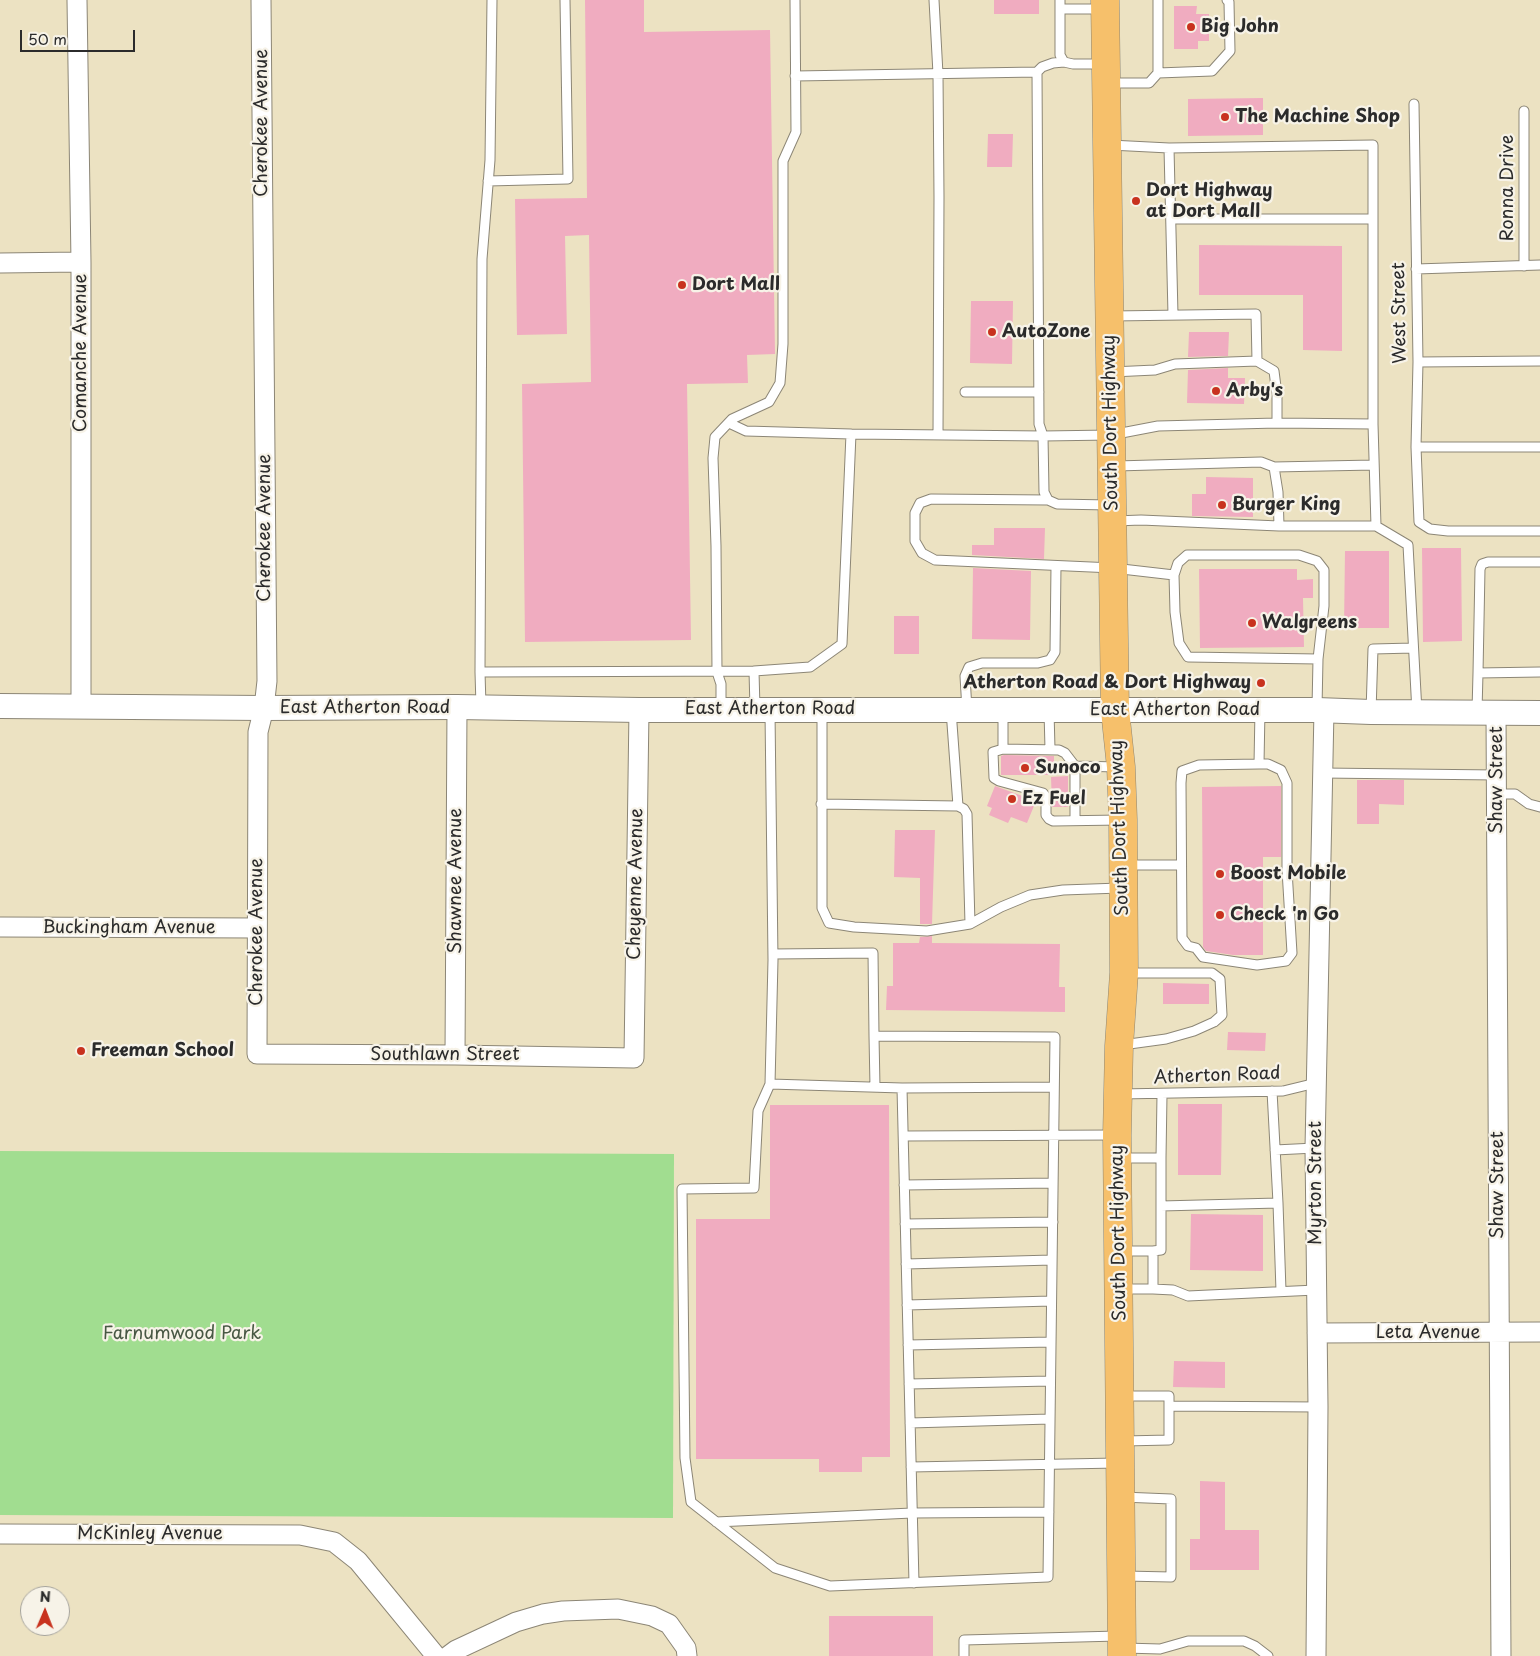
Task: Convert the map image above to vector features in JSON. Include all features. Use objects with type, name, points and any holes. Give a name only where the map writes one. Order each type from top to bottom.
[{"type":"main road","name":"South Dort Highway","points":[[1105,5],[1115,710],[1121,767],[1123,820],[1124,973],[1118,1094],[1121,1647]]},
{"type":"street","name":"Comanche Avenue","points":[[77,0],[80,262],[81,706]]},
{"type":"street","name":"Cherokee Avenue","points":[[257,1054],[258,732],[264,708],[267,681],[261,0]]},
{"type":"street","points":[[0,263],[80,262]]},
{"type":"street","name":"East Atherton Road","points":[[0,706],[456,707],[639,710],[1320,710],[1487,714],[1540,713]]},
{"type":"street","name":"Shawnee Avenue","points":[[455,1055],[456,707]]},
{"type":"street","name":"Cheyenne Avenue","points":[[634,1058],[639,710]]},
{"type":"street","name":"Myrton Street","points":[[1316,1656],[1318,1407],[1315,1148],[1322,773],[1320,710]]},
{"type":"street","name":"Shaw Street","points":[[1487,714],[1497,775],[1501,1656]]},
{"type":"street","name":"Buckingham Avenue","points":[[0,927],[257,928]]},
{"type":"street","name":"Southlawn Street","points":[[257,1054],[634,1058]]},
{"type":"street","name":"Leta Avenue","points":[[1317,1333],[1540,1332]]},
{"type":"street","name":"McKinley Avenue","points":[[0,1534],[300,1535],[334,1542],[358,1561],[436,1656]]},
{"type":"street","points":[[448,1656],[456,1650],[516,1622],[543,1614],[563,1611],[618,1609],[652,1616],[669,1624],[686,1648],[686,1656]]},
{"type":"lane","points":[[481,708],[482,259],[488,181],[492,0]]},
{"type":"lane","points":[[488,181],[568,179],[565,0]]},
{"type":"lane","points":[[721,709],[721,684],[717,672],[715,437],[732,420],[769,402],[780,383],[783,344],[783,161],[796,132],[795,0]]},
{"type":"lane","points":[[934,0],[938,74],[938,435]]},
{"type":"lane","points":[[795,76],[1037,72],[1042,67],[1064,62],[1106,74],[1149,83],[1158,73],[1158,0]]},
{"type":"lane","points":[[1158,73],[1212,72],[1230,50],[1229,2],[1227,0]]},
{"type":"lane","points":[[1064,62],[1060,55],[1060,4],[1105,5]]},
{"type":"lane","points":[[1037,72],[1039,424],[1043,436],[1044,492],[1048,500]]},
{"type":"lane","name":"West Street","points":[[1414,104],[1418,362],[1416,447],[1419,522],[1430,529],[1448,531],[1540,531]]},
{"type":"lane","name":"Ronna Drive","points":[[1524,111],[1524,266]]},
{"type":"lane","points":[[1107,145],[1169,148],[1373,145],[1373,424],[1376,526]]},
{"type":"lane","points":[[1169,148],[1173,315]]},
{"type":"lane","points":[[1171,219],[1373,219]]},
{"type":"lane","points":[[1416,269],[1540,265]]},
{"type":"lane","points":[[1109,316],[1256,314],[1257,362]]},
{"type":"lane","points":[[1418,362],[1540,361]]},
{"type":"lane","points":[[1110,372],[1155,370],[1175,364],[1257,362],[1274,370],[1277,395],[1277,423]]},
{"type":"lane","points":[[965,392],[1039,392]]},
{"type":"lane","points":[[729,423],[746,431],[1043,436],[1111,435],[1158,426],[1277,423],[1373,424]]},
{"type":"lane","points":[[480,672],[717,672],[810,667],[842,644],[851,434]]},
{"type":"lane","points":[[1416,447],[1540,447]]},
{"type":"lane","points":[[1112,466],[1261,462],[1274,467],[1374,465]]},
{"type":"lane","points":[[1274,467],[1278,492],[1279,526]]},
{"type":"lane","points":[[1174,575],[1113,568],[935,560],[922,553],[915,541],[915,513],[920,503],[931,499],[1048,500],[1057,504],[1141,520],[1279,526],[1376,526],[1408,545],[1417,713]]},
{"type":"lane","points":[[1318,659],[1188,657],[1179,643],[1175,612],[1174,575],[1178,563],[1187,555],[1299,555],[1317,562],[1324,570],[1324,606],[1318,659],[1320,710]]},
{"type":"lane","points":[[1487,714],[1478,673],[1480,569],[1482,564],[1488,562],[1540,562]]},
{"type":"lane","points":[[958,806],[959,710],[965,676],[969,667],[982,663],[1038,663],[1050,660],[1055,652],[1056,566]]},
{"type":"lane","points":[[1371,712],[1373,649],[1413,648]]},
{"type":"lane","points":[[754,671],[762,709],[773,954],[770,1084],[758,1111],[754,1188],[682,1189],[685,1458],[692,1502],[775,1568],[830,1586],[1048,1577],[1055,1037],[874,1036]]},
{"type":"lane","points":[[1478,673],[1540,672]]},
{"type":"lane","points":[[822,709],[822,908],[829,924],[927,930],[970,924],[1001,907],[1030,895],[1182,865]]},
{"type":"lane","points":[[1002,710],[1003,749]]},
{"type":"lane","points":[[1049,710],[1050,749]]},
{"type":"lane","points":[[1260,710],[1260,764]]},
{"type":"lane","points":[[1075,820],[1075,766],[1065,753],[1050,749],[1003,749],[993,752],[993,776],[996,780],[1043,793],[1046,797],[1046,815],[1049,819],[1054,821],[1123,820]]},
{"type":"lane","points":[[1199,764],[1260,764],[1268,764],[1281,770],[1287,783],[1287,870],[1292,953],[1286,961],[1258,965],[1203,957],[1196,948],[1188,946],[1182,938],[1182,771],[1199,764]]},
{"type":"lane","points":[[1075,766],[1121,767]]},
{"type":"lane","points":[[1322,773],[1497,775]]},
{"type":"lane","points":[[1497,794],[1514,794],[1529,804],[1540,807]]},
{"type":"lane","points":[[821,804],[958,806],[964,809],[967,814],[970,924]]},
{"type":"lane","points":[[773,954],[872,953],[875,1087]]},
{"type":"lane","points":[[1119,1046],[1194,1031],[1214,1022],[1222,1015],[1220,979],[1212,974],[1124,973]]},
{"type":"lane","points":[[770,1084],[902,1088],[1054,1087]]},
{"type":"lane","name":"Atherton Road","points":[[1118,1094],[1162,1095],[1283,1091],[1316,1084]]},
{"type":"lane","points":[[902,1088],[914,1583]]},
{"type":"lane","points":[[1272,1091],[1281,1291]]},
{"type":"lane","points":[[1119,1250],[1161,1250],[1162,1095]]},
{"type":"lane","points":[[904,1136],[1054,1136],[1118,1146],[1162,1158]]},
{"type":"lane","points":[[1275,1150],[1315,1148]]},
{"type":"lane","points":[[904,1185],[1053,1184]]},
{"type":"lane","points":[[1161,1206],[1278,1203]]},
{"type":"lane","points":[[905,1224],[1052,1222]]},
{"type":"lane","points":[[1153,1289],[1154,1251]]},
{"type":"lane","points":[[906,1264],[1052,1260]]},
{"type":"lane","points":[[1120,1289],[1173,1290],[1188,1296],[1316,1290]]},
{"type":"lane","points":[[907,1305],[1052,1301]]},
{"type":"lane","points":[[908,1345],[1051,1342]]},
{"type":"lane","points":[[909,1384],[1050,1381]]},
{"type":"lane","points":[[911,1467],[1049,1464],[1120,1452],[1169,1440],[1169,1396],[1120,1396]]},
{"type":"lane","points":[[1169,1406],[1318,1407]]},
{"type":"lane","points":[[910,1423],[1050,1419]]},
{"type":"lane","points":[[1120,1497],[1171,1499],[1171,1576],[1121,1576]]},
{"type":"lane","points":[[716,1522],[912,1513],[1049,1512]]},
{"type":"lane","points":[[964,1656],[964,1640],[1121,1647],[1160,1652],[1188,1641],[1244,1641],[1255,1646],[1268,1656]]},
{"type":"green space","name":"Farnumwood Park","points":[[0,1151],[674,1154],[673,1518],[0,1515]]},
{"type":"building","name":"Dort Mall","points":[[585,0],[644,0],[644,32],[770,30],[775,354],[747,355],[748,383],[687,384],[691,640],[525,642],[522,384],[591,382],[589,235],[565,236],[567,334],[517,335],[515,199],[587,198]]},
{"type":"building","points":[[994,0],[1039,0],[1039,14],[994,14]]},
{"type":"building","name":"Big John","points":[[1174,6],[1197,6],[1196,14],[1209,14],[1209,41],[1198,41],[1198,49],[1174,49]]},
{"type":"building","name":"The Machine Shop","points":[[1263,98],[1263,135],[1188,136],[1188,99]]},
{"type":"building","points":[[988,134],[1013,134],[1012,167],[987,167]]},
{"type":"building","points":[[1199,245],[1342,246],[1342,351],[1303,350],[1303,295],[1199,295]]},
{"type":"building","name":"AutoZone","points":[[971,301],[1013,301],[1012,364],[970,363]]},
{"type":"building","points":[[1189,332],[1229,332],[1228,356],[1188,357]]},
{"type":"building","name":"Arby's","points":[[1228,368],[1228,378],[1245,378],[1244,404],[1187,403],[1188,370]]},
{"type":"building","name":"Burger King","points":[[1206,477],[1253,478],[1253,517],[1192,516],[1192,494],[1206,494]]},
{"type":"building","points":[[994,528],[1045,528],[1044,559],[972,555],[972,545],[994,545]]},
{"type":"building","points":[[1422,548],[1461,548],[1462,641],[1423,642]]},
{"type":"building","points":[[1345,551],[1389,551],[1389,628],[1344,628]]},
{"type":"building","points":[[973,568],[1031,571],[1030,640],[972,639]]},
{"type":"building","name":"Walgreens","points":[[1199,569],[1297,569],[1297,580],[1313,579],[1313,598],[1303,598],[1304,647],[1200,648]]},
{"type":"building","points":[[894,616],[919,616],[919,654],[894,654]]},
{"type":"building","points":[[1001,756],[1054,756],[1054,775],[1001,775]]},
{"type":"building","points":[[1068,776],[1068,807],[1052,807],[1051,777]]},
{"type":"building","points":[[1357,780],[1404,780],[1404,805],[1379,804],[1379,824],[1357,824]]},
{"type":"building","points":[[995,786],[1036,801],[1027,823],[1011,817],[1008,823],[989,815],[992,808],[987,806]]},
{"type":"building","points":[[1281,786],[1281,857],[1263,857],[1263,955],[1233,955],[1206,951],[1203,947],[1202,787]]},
{"type":"building","points":[[895,830],[935,830],[932,924],[920,924],[920,878],[894,877]]},
{"type":"building","points":[[932,936],[932,943],[1060,944],[1059,987],[1065,987],[1065,1012],[886,1010],[887,986],[893,986],[893,943],[919,943],[920,937]]},
{"type":"building","points":[[1163,983],[1209,984],[1209,1004],[1163,1004]]},
{"type":"building","points":[[1228,1032],[1266,1033],[1265,1051],[1227,1050]]},
{"type":"building","points":[[1178,1104],[1222,1104],[1221,1175],[1178,1175]]},
{"type":"building","points":[[770,1105],[889,1105],[890,1457],[862,1457],[862,1472],[819,1472],[819,1459],[696,1459],[696,1219],[770,1219]]},
{"type":"building","points":[[1191,1214],[1263,1215],[1263,1271],[1190,1270]]},
{"type":"building","points":[[1174,1361],[1225,1362],[1225,1388],[1173,1387]]},
{"type":"building","points":[[1200,1481],[1225,1482],[1225,1530],[1259,1530],[1259,1570],[1190,1570],[1190,1539],[1200,1539]]},
{"type":"building","points":[[829,1616],[933,1616],[933,1656],[829,1656]]},
{"type":"place","name":"Big John","points":[[1191,27]]},
{"type":"place","name":"The Machine Shop","points":[[1225,117]]},
{"type":"place","name":"Dort Highway at Dort Mall","points":[[1136,201]]},
{"type":"place","name":"Dort Mall","points":[[682,285]]},
{"type":"place","name":"AutoZone","points":[[992,332]]},
{"type":"place","name":"Arby's","points":[[1216,391]]},
{"type":"place","name":"Burger King","points":[[1222,505]]},
{"type":"place","name":"Walgreens","points":[[1252,623]]},
{"type":"place","name":"Atherton Road & Dort Highway","points":[[1261,683]]},
{"type":"place","name":"Sunoco","points":[[1025,768]]},
{"type":"place","name":"Ez Fuel","points":[[1012,799]]},
{"type":"place","name":"Boost Mobile","points":[[1220,874]]},
{"type":"place","name":"Check 'n Go","points":[[1220,915]]},
{"type":"place","name":"Freeman School","points":[[81,1051]]}]
